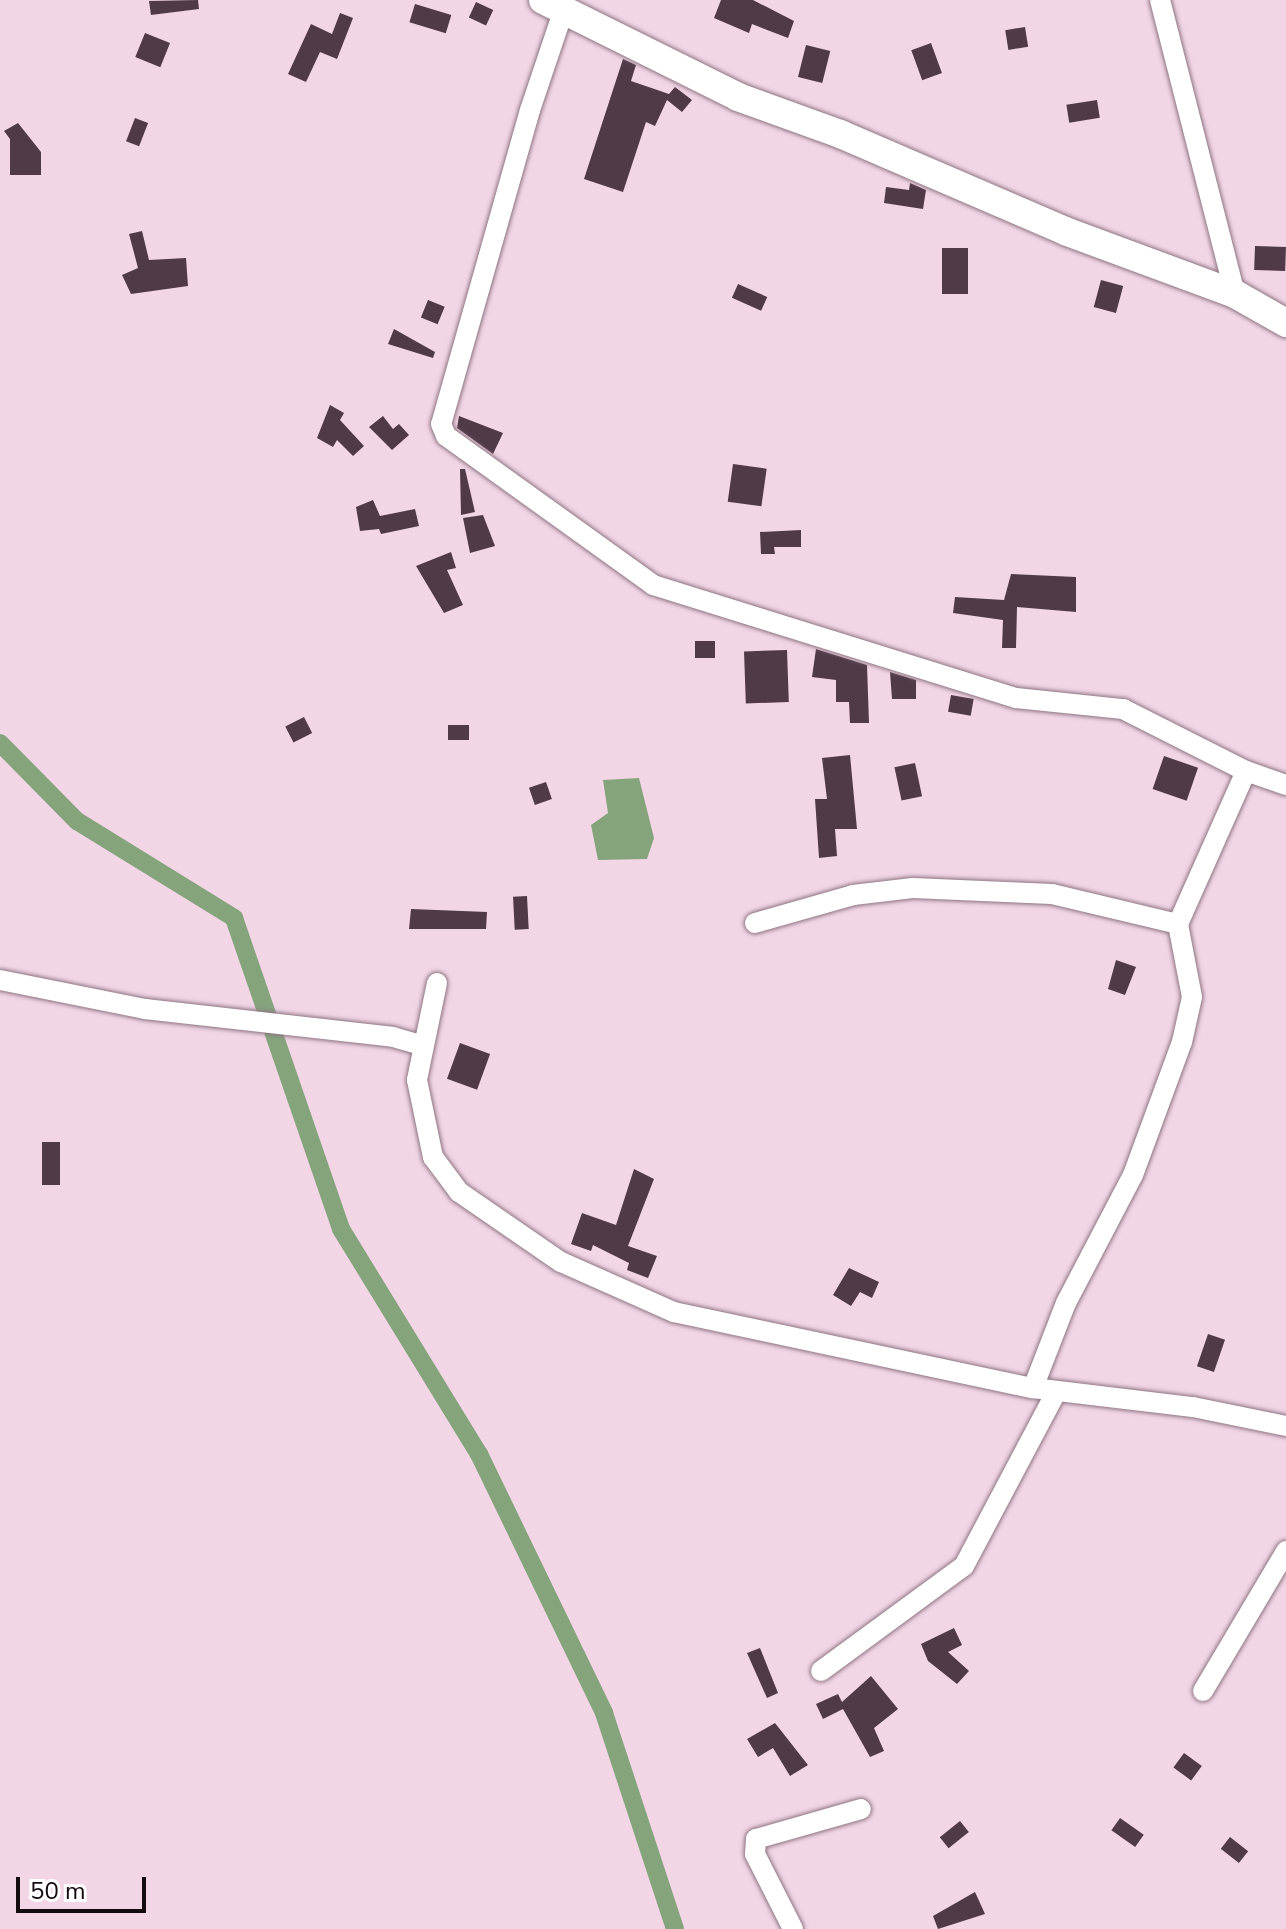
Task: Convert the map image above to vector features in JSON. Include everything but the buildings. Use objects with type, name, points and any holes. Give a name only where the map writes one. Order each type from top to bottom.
[{"type":"main road","points":[[553,6],[738,97],[840,134],[1065,231],[1235,294],[1286,323]]},
{"type":"street","points":[[1160,0],[1235,294]]},
{"type":"street","points":[[553,6],[441,424],[446,436],[653,585],[1016,698],[1123,709],[1246,771],[1286,785]]},
{"type":"street","points":[[1033,1388],[1066,1303],[1133,1175],[1182,1042],[1192,997],[1178,924],[1246,771]]},
{"type":"street","points":[[755,923],[853,895],[913,888],[1052,894],[1178,924]]},
{"type":"street","points":[[0,980],[64,996],[393,1037],[421,1045]]},
{"type":"street","points":[[437,983],[421,1045],[417,1080],[433,1157],[459,1192],[561,1262],[674,1312],[1033,1388],[1193,1407],[1286,1426]]},
{"type":"street","points":[[821,1671],[964,1566],[1056,1392]]},
{"type":"street","points":[[1203,1691],[1286,1551]]},
{"type":"street","points":[[793,1929],[755,1854],[756,1839],[861,1809]]},
{"type":"shaded area","points":[[639,778],[654,838],[647,859],[598,860],[591,825],[608,813],[603,780]]},
{"type":"waterway","points":[[0,743],[77,821],[234,918],[341,1229],[479,1454],[604,1713],[675,1929]]}]
